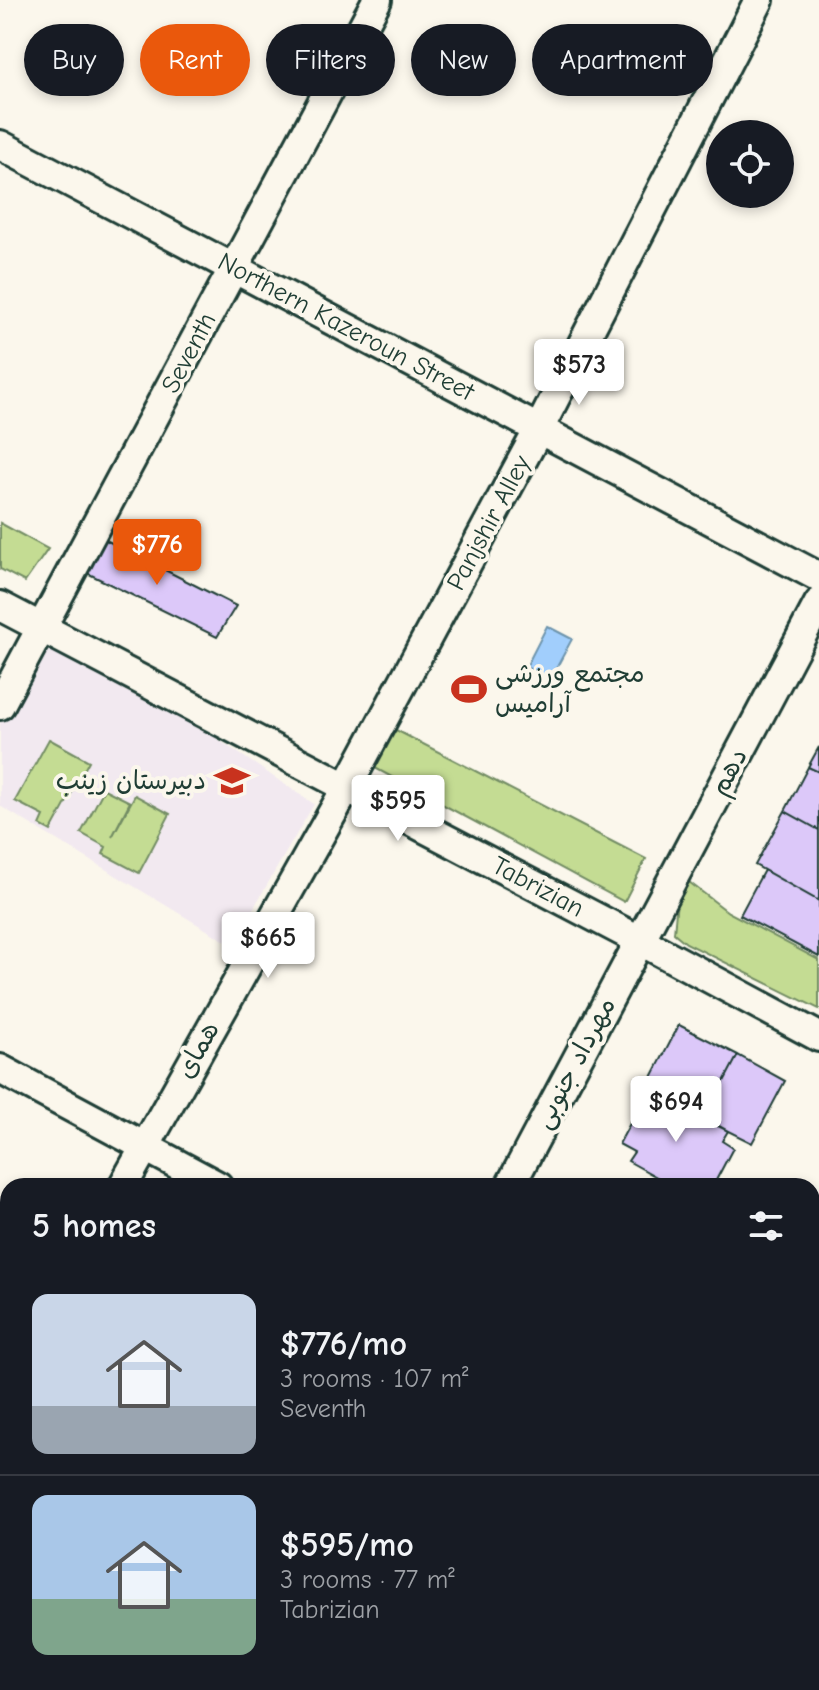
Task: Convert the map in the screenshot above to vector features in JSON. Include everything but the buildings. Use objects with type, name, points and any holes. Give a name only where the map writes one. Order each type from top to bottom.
[{"type":"street","name":"Seventh","points":[[0,705],[377,0]]},
{"type":"street","name":"Panjshir Alley","points":[[347,787],[539,429],[759,0]]},
{"type":"street","name":"Northern Kazeroun Street","points":[[0,145],[819,577]]},
{"type":"street","name":"دهم","points":[[639,940],[819,603]]},
{"type":"street","name":"Tabrizian","points":[[0,606],[819,1037]]},
{"type":"street","name":"همای","points":[[127,1178],[347,787]]},
{"type":"street","name":"مهرداد جنوبی","points":[[514,1178],[639,940]]},
{"type":"street","points":[[0,1069],[203,1178]]},
{"type":"shaded area","points":[[41,642],[173,709],[314,804],[232,945],[0,806],[0,719]]},
{"type":"green space","points":[[0,523],[48,549],[25,582],[0,569]]},
{"type":"green space","points":[[392,728],[646,859],[624,902],[375,768]]},
{"type":"green space","points":[[49,739],[89,761],[51,831],[40,825],[44,816],[15,801]]},
{"type":"green space","points":[[104,789],[130,802],[112,837],[135,795],[170,814],[139,873],[103,854],[106,847],[81,833]]},
{"type":"green space","points":[[689,882],[728,912],[819,960],[819,1009],[686,943],[674,933],[677,900]]},
{"type":"water","points":[[547,626],[572,639],[550,680],[526,667]]},
{"type":"place","name":"مجتمع ورزشی آرامیس","points":[[469,689]]},
{"type":"place","name":"دبیرستان زینب","points":[[232,781]]}]
